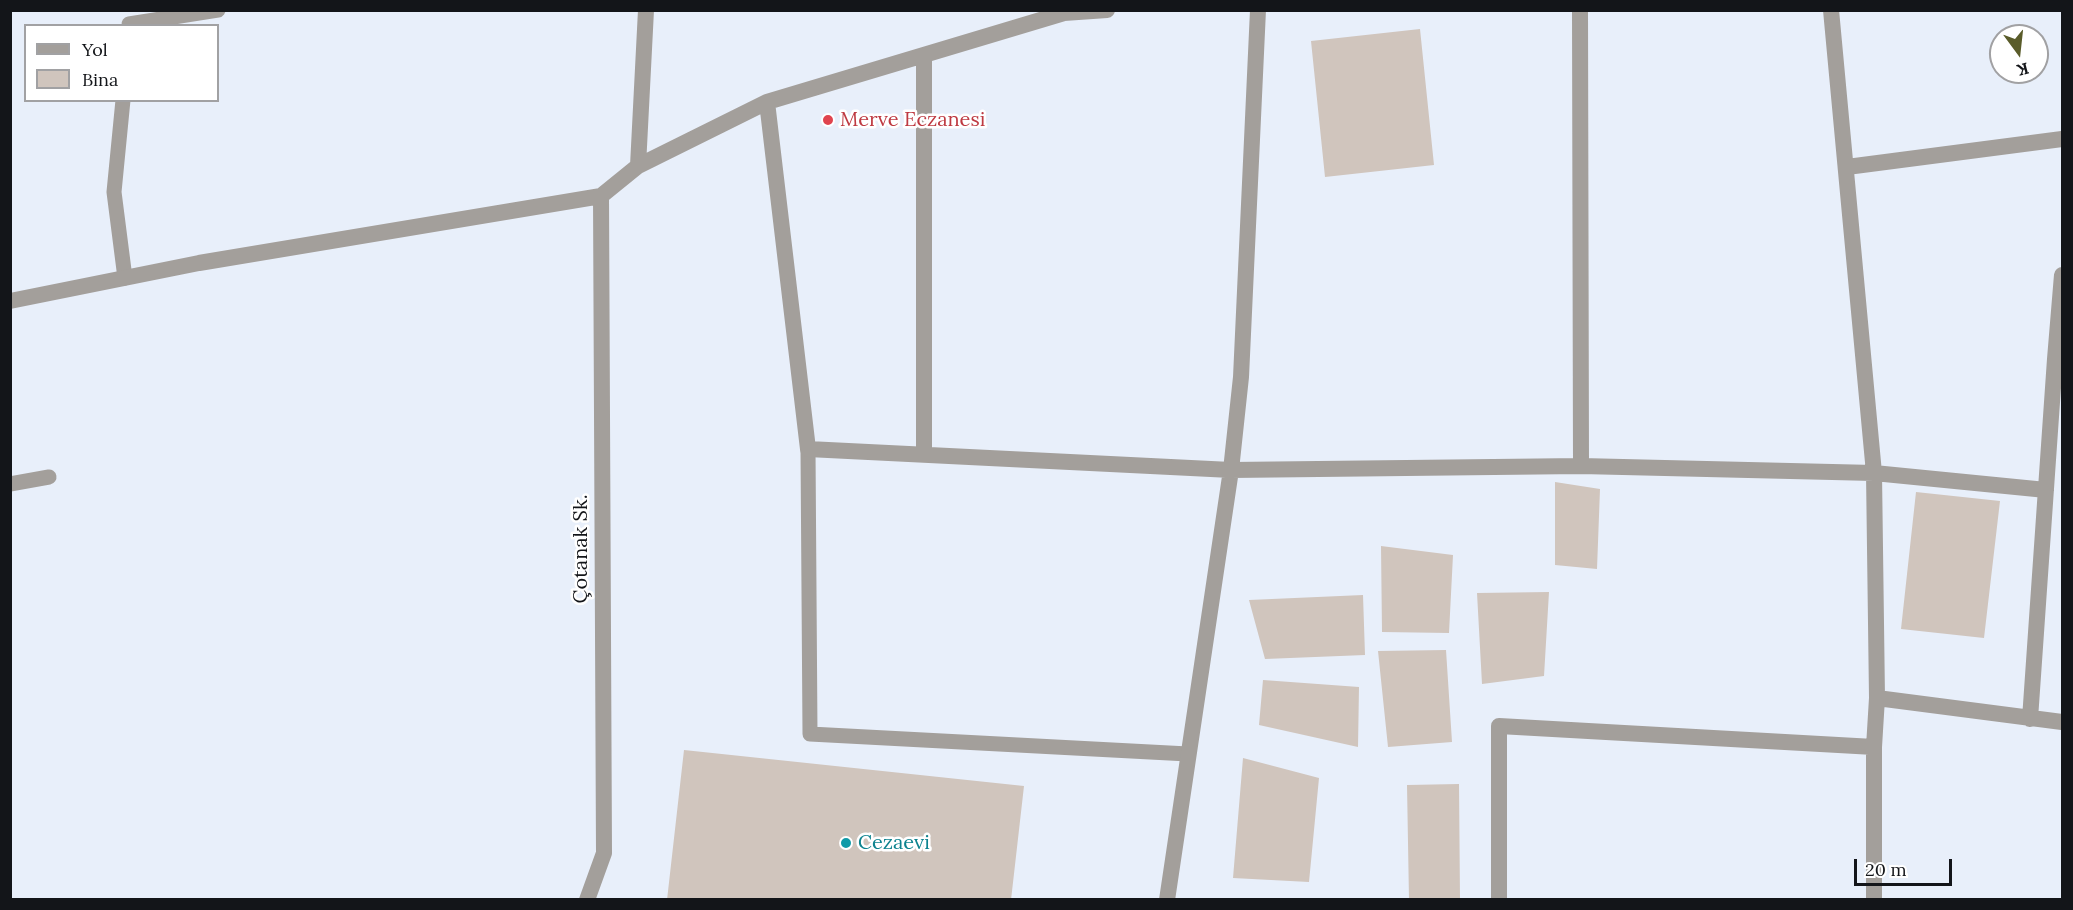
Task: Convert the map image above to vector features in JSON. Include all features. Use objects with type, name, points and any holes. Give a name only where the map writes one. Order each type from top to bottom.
[{"type":"street","points":[[638,166],[646,10]]},
{"type":"street","points":[[10,301],[199,263],[601,196],[638,166],[767,102],[1064,13],[1107,10]]},
{"type":"street","points":[[1167,900],[1231,470],[1241,377],[1258,10]]},
{"type":"street","points":[[1580,10],[1581,465]]},
{"type":"street","points":[[1831,10],[1874,473],[1877,698],[1874,747],[1874,900]]},
{"type":"street","points":[[924,55],[924,454]]},
{"type":"street","points":[[767,102],[808,449],[1231,470],[1581,465],[1874,473],[2046,489]]},
{"type":"street","points":[[1846,167],[2062,139]]},
{"type":"street","name":"Çotanak Sk.","points":[[586,900],[604,853],[601,196]]},
{"type":"street","points":[[2030,719],[2046,489],[2059,359],[2062,275]]},
{"type":"street","points":[[1877,698],[2062,722]]},
{"type":"street","points":[[1499,900],[1499,726],[1874,747]]},
{"type":"lane","points":[[128,20],[218,10]]},
{"type":"lane","points":[[123,102],[114,192],[124,278]]},
{"type":"lane","points":[[808,449],[810,734],[1188,754]]},
{"type":"lane","points":[[10,484],[49,477]]},
{"type":"building","points":[[1420,29],[1434,165],[1325,177],[1311,41]]},
{"type":"building","points":[[1555,482],[1600,489],[1597,569],[1555,565]]},
{"type":"building","points":[[1916,492],[2000,501],[1984,638],[1901,629]]},
{"type":"building","points":[[1381,546],[1453,555],[1449,633],[1382,632]]},
{"type":"building","points":[[1549,592],[1544,676],[1482,684],[1477,593]]},
{"type":"building","points":[[1363,595],[1365,655],[1265,659],[1249,600]]},
{"type":"building","points":[[1446,650],[1452,742],[1388,747],[1378,651]]},
{"type":"building","points":[[1263,680],[1359,687],[1358,747],[1259,725]]},
{"type":"building","name":"Cezaevi","points":[[684,750],[1024,786],[1011,900],[667,900]]},
{"type":"building","points":[[1243,758],[1319,778],[1309,882],[1233,878]]},
{"type":"building","points":[[1459,784],[1460,900],[1409,900],[1407,785]]},
{"type":"place","name":"Merve Eczanesi","points":[[828,120]]},
{"type":"place","name":"Cezaevi","points":[[846,843]]}]
